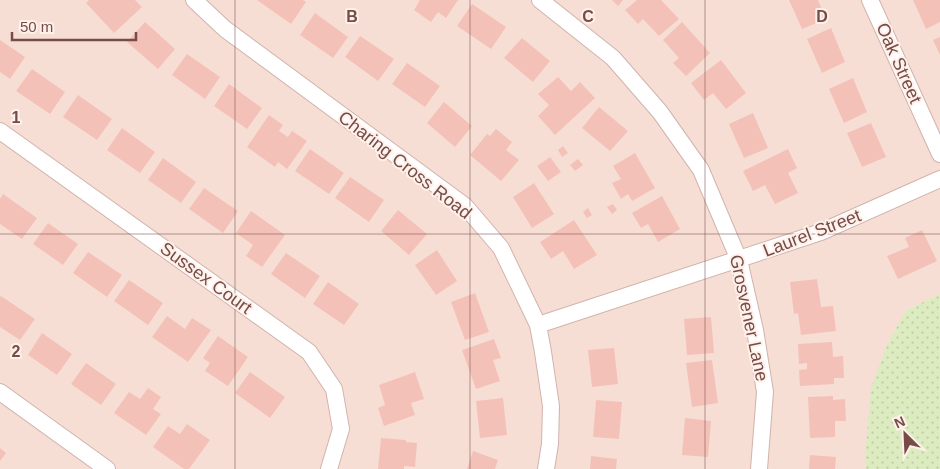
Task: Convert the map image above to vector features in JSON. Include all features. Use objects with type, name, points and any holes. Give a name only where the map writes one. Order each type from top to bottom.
[{"type":"street","name":"Charing Cross Road","points":[[194,0],[225,29],[465,206],[501,248],[538,325],[545,359],[551,406],[550,444],[546,469]]},
{"type":"street","name":"Grosvener Lane","points":[[540,0],[612,58],[660,112],[701,170],[739,260],[755,330],[765,392],[759,469]]},
{"type":"street","name":"Oak Street","points":[[870,0],[940,154]]},
{"type":"street","name":"Sussex Court","points":[[0,131],[309,352],[334,389],[341,429],[330,469]]},
{"type":"street","name":"Laurel Street","points":[[538,325],[821,232],[940,179]]},
{"type":"street","points":[[0,392],[107,469]]},
{"type":"shaded area","points":[[0,0],[940,0],[940,294],[906,310],[866,446],[866,469],[0,469]]},
{"type":"green space","points":[[940,294],[940,469],[866,469],[871,388],[887,345],[906,310]]},
{"type":"building","points":[[89,0],[135,0],[142,7],[114,33],[86,3]]},
{"type":"building","points":[[257,0],[303,0],[306,2],[291,24]]},
{"type":"building","points":[[420,0],[458,0],[446,18],[438,12],[431,22],[414,10]]},
{"type":"building","points":[[612,0],[623,0],[618,6]]},
{"type":"building","points":[[637,0],[661,0],[679,19],[659,36],[643,19],[638,24],[625,10]]},
{"type":"building","points":[[789,0],[818,0],[826,19],[802,29]]},
{"type":"building","points":[[913,0],[940,0],[940,22],[926,29]]},
{"type":"building","points":[[472,4],[506,27],[491,49],[457,26]]},
{"type":"building","points":[[315,13],[348,37],[333,58],[300,35]]},
{"type":"building","points":[[145,22],[175,49],[158,69],[127,42]]},
{"type":"building","points":[[682,22],[710,53],[686,76],[673,63],[679,58],[663,40]]},
{"type":"building","points":[[831,28],[845,62],[822,73],[807,39]]},
{"type":"building","points":[[360,36],[394,59],[378,81],[345,57]]},
{"type":"building","points":[[940,37],[940,55],[933,40]]},
{"type":"building","points":[[522,38],[550,61],[533,82],[504,58]]},
{"type":"building","points":[[0,40],[25,57],[10,79],[0,72]]},
{"type":"building","points":[[187,54],[220,77],[205,99],[172,75]]},
{"type":"building","points":[[721,60],[746,93],[726,109],[713,93],[704,100],[691,83]]},
{"type":"building","points":[[407,63],[440,86],[425,107],[392,84]]},
{"type":"building","points":[[32,69],[65,92],[50,114],[16,91]]},
{"type":"building","points":[[558,77],[571,91],[580,82],[595,98],[555,135],[538,116],[549,105],[538,94]]},
{"type":"building","points":[[853,78],[867,112],[844,123],[829,89]]},
{"type":"building","points":[[229,84],[262,108],[247,129],[214,106]]},
{"type":"building","points":[[78,95],[112,119],[97,140],[63,117]]},
{"type":"building","points":[[444,102],[472,126],[455,147],[427,123]]},
{"type":"building","points":[[599,107],[628,131],[610,151],[582,128]]},
{"type":"building","points":[[753,113],[768,148],[744,158],[729,124]]},
{"type":"building","points":[[269,115],[283,125],[279,131],[288,137],[292,131],[307,141],[287,169],[278,162],[275,167],[247,147]]},
{"type":"building","points":[[871,123],[886,157],[862,167],[847,133]]},
{"type":"building","points":[[122,128],[155,152],[140,173],[107,150]]},
{"type":"building","points":[[496,129],[512,142],[506,150],[519,160],[501,181],[470,155],[487,134],[490,136]]},
{"type":"building","points":[[563,146],[568,153],[562,157],[558,150]]},
{"type":"building","points":[[310,149],[344,173],[329,194],[295,171]]},
{"type":"building","points":[[788,149],[797,168],[788,173],[798,193],[775,204],[765,185],[753,191],[743,171]]},
{"type":"building","points":[[635,153],[655,188],[632,201],[628,194],[621,199],[612,183],[621,179],[613,166]]},
{"type":"building","points":[[550,157],[561,172],[548,181],[537,166]]},
{"type":"building","points":[[163,158],[196,182],[181,203],[148,180]]},
{"type":"building","points":[[578,159],[583,165],[575,171],[570,165]]},
{"type":"building","points":[[350,177],[384,200],[369,222],[335,198]]},
{"type":"building","points":[[534,183],[554,214],[532,228],[513,197]]},
{"type":"building","points":[[204,188],[238,211],[223,233],[189,209]]},
{"type":"building","points":[[3,194],[37,218],[22,239],[0,224],[0,199]]},
{"type":"building","points":[[662,196],[680,229],[658,242],[648,224],[641,228],[632,213]]},
{"type":"building","points":[[613,204],[617,210],[612,214],[607,207]]},
{"type":"building","points":[[588,208],[592,215],[587,218],[583,212]]},
{"type":"building","points":[[398,210],[427,234],[409,255],[381,231]]},
{"type":"building","points":[[251,211],[285,235],[262,267],[246,256],[253,245],[236,233]]},
{"type":"building","points":[[574,220],[597,255],[574,269],[563,251],[551,259],[540,242]]},
{"type":"building","points":[[48,223],[78,244],[63,265],[33,244]]},
{"type":"building","points":[[922,230],[937,261],[898,279],[887,256],[909,247],[905,238]]},
{"type":"building","points":[[437,250],[457,281],[436,295],[415,265]]},
{"type":"building","points":[[88,252],[122,275],[107,297],[73,273]]},
{"type":"building","points":[[286,253],[320,276],[305,298],[271,274]]},
{"type":"building","points":[[817,279],[821,307],[833,306],[836,331],[801,335],[798,313],[794,314],[790,282]]},
{"type":"building","points":[[129,280],[163,303],[148,325],[114,301]]},
{"type":"building","points":[[328,282],[359,304],[344,325],[313,304]]},
{"type":"building","points":[[475,293],[489,332],[465,340],[451,302]]},
{"type":"building","points":[[1,296],[35,319],[20,340],[0,327]]},
{"type":"building","points":[[167,316],[185,329],[192,318],[211,330],[188,362],[152,337]]},
{"type":"building","points":[[711,317],[714,353],[687,355],[684,319]]},
{"type":"building","points":[[42,333],[72,354],[57,375],[28,355]]},
{"type":"building","points":[[218,336],[248,357],[228,386],[205,371],[210,363],[203,358]]},
{"type":"building","points":[[494,339],[501,358],[493,360],[500,381],[476,389],[462,350]]},
{"type":"building","points":[[832,342],[833,357],[843,356],[844,378],[834,378],[834,384],[800,386],[799,370],[807,369],[807,363],[799,364],[798,344]]},
{"type":"building","points":[[614,348],[618,384],[592,387],[588,350]]},
{"type":"building","points":[[712,360],[718,403],[692,407],[686,363]]},
{"type":"building","points":[[86,363],[116,384],[101,405],[71,384]]},
{"type":"building","points":[[250,372],[285,397],[270,418],[235,393]]},
{"type":"building","points":[[415,372],[424,399],[411,403],[415,415],[384,426],[378,408],[385,405],[379,385]]},
{"type":"building","points":[[148,388],[161,397],[153,409],[161,414],[146,435],[114,413],[129,392],[140,399]]},
{"type":"building","points":[[833,396],[833,400],[845,399],[846,421],[835,421],[835,437],[810,438],[808,397]]},
{"type":"building","points":[[503,398],[507,435],[480,438],[476,401]]},
{"type":"building","points":[[596,400],[622,402],[619,439],[593,437]]},
{"type":"building","points":[[685,418],[711,421],[708,457],[682,455]]},
{"type":"building","points":[[187,424],[210,440],[189,469],[184,469],[153,447],[168,426],[180,434]]},
{"type":"building","points":[[381,438],[417,443],[415,467],[404,466],[404,469],[378,469]]},
{"type":"building","points":[[0,448],[6,453],[0,461]]},
{"type":"building","points":[[473,451],[498,460],[495,469],[467,469]]},
{"type":"building","points":[[810,455],[836,457],[835,469],[809,469]]},
{"type":"building","points":[[591,456],[617,459],[616,469],[590,469]]}]
